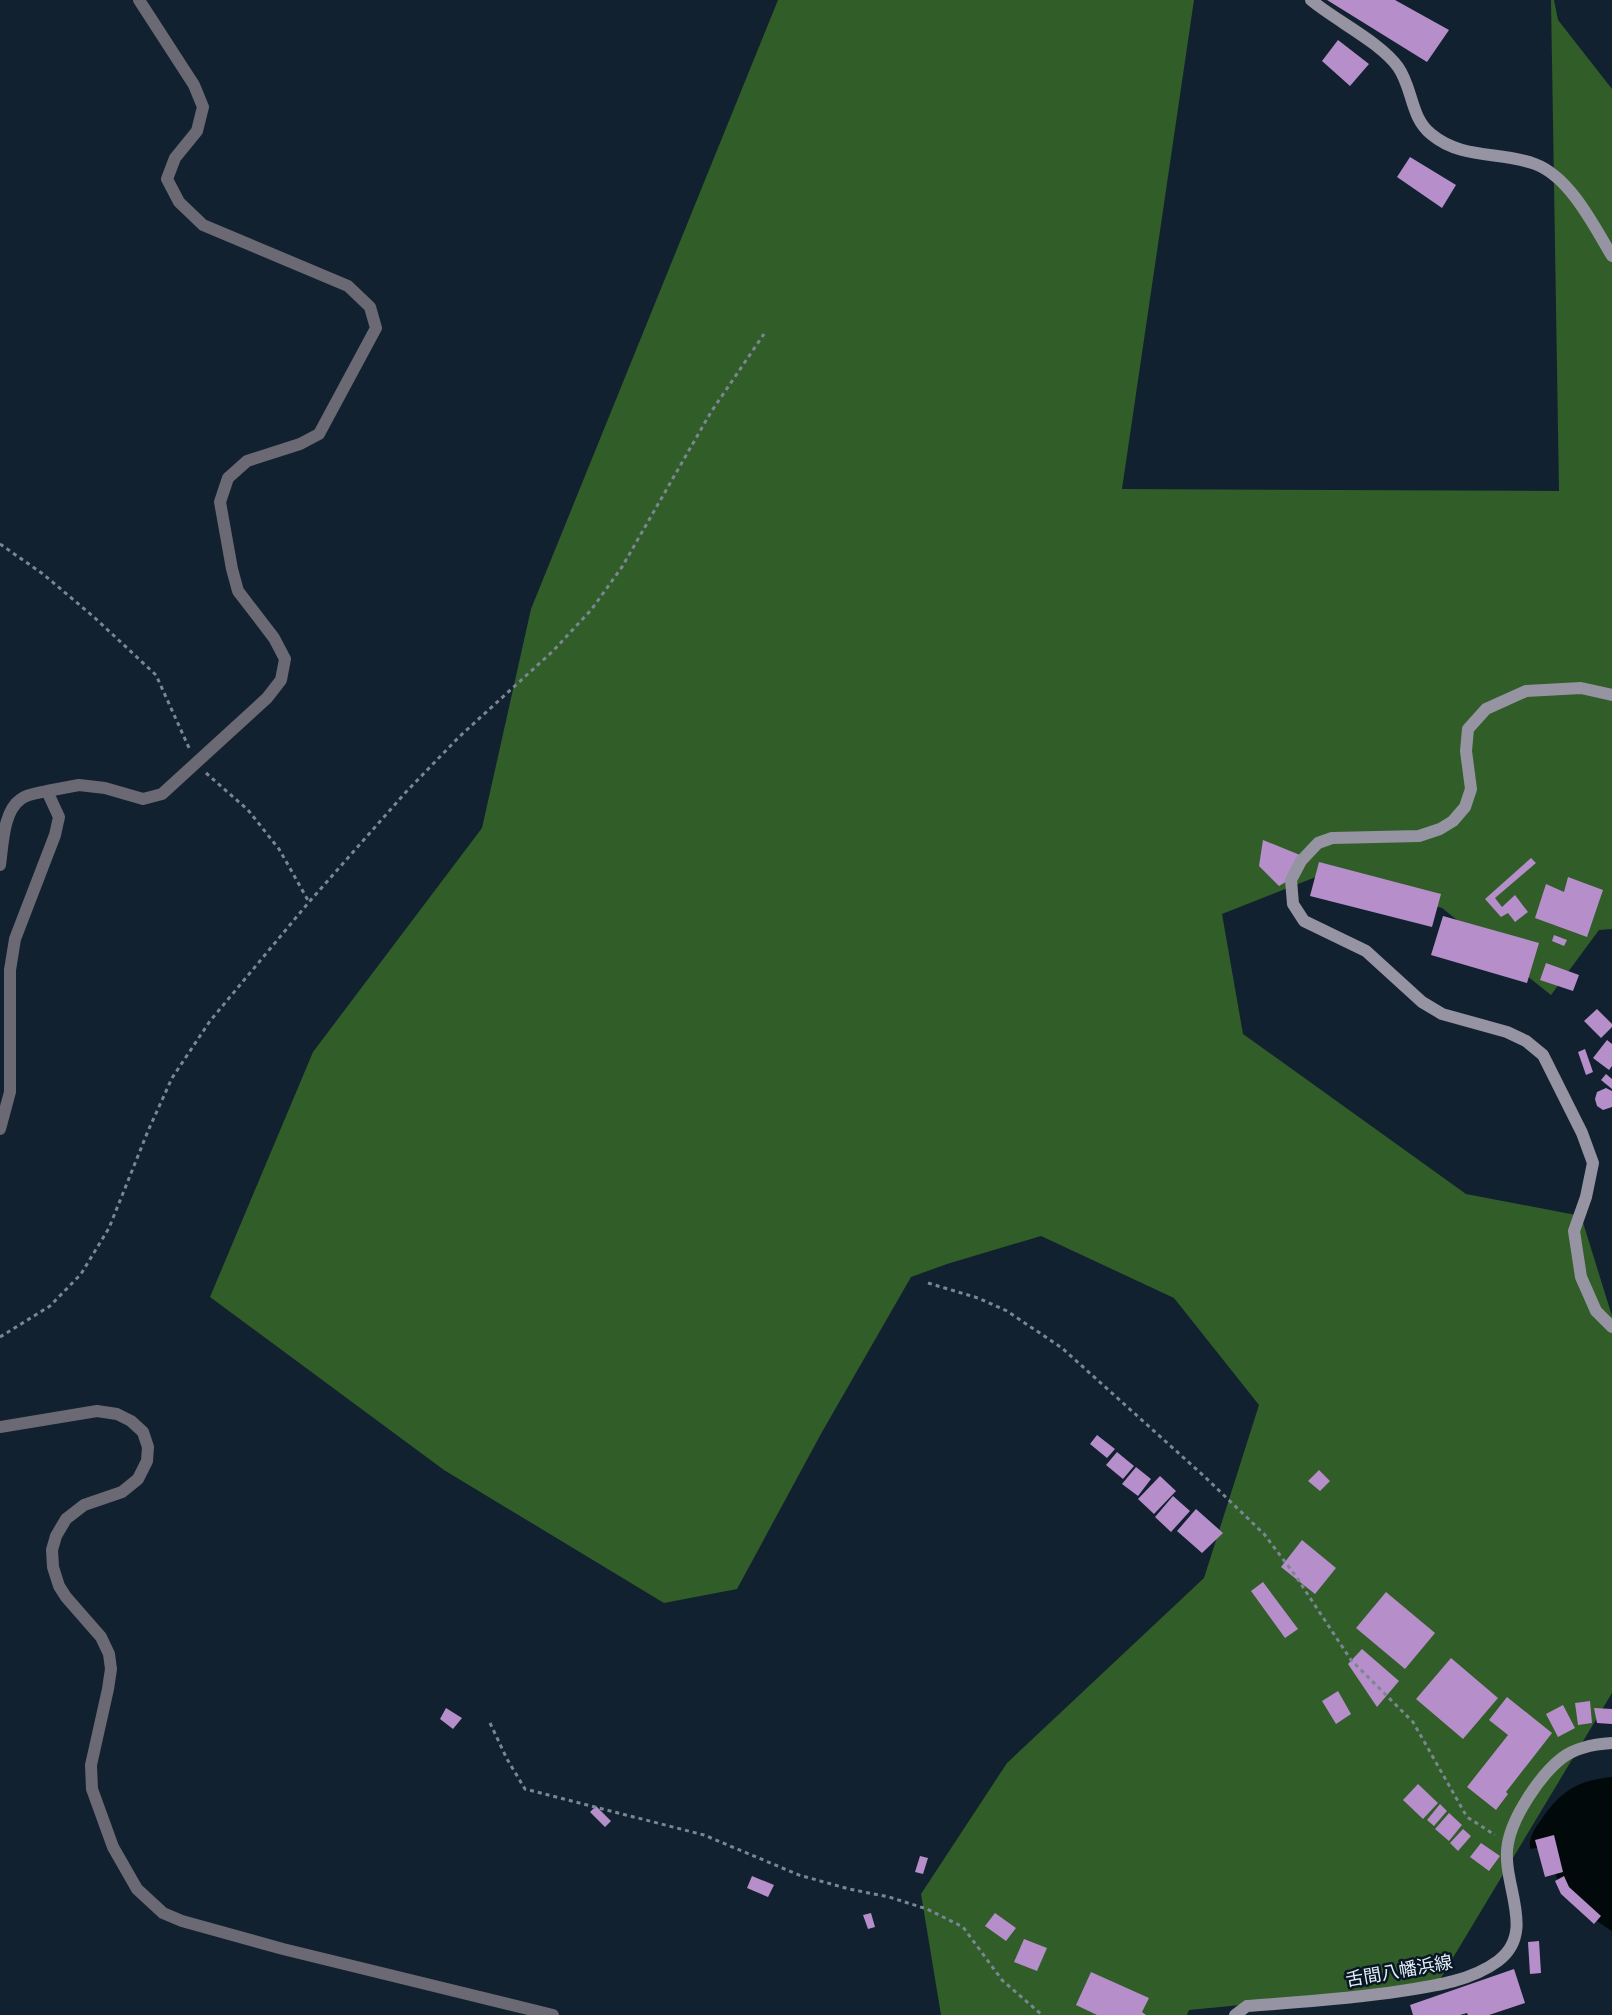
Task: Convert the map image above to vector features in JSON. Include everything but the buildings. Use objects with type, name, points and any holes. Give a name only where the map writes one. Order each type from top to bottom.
[{"type":"main road","points":[[1311,0],[1326,13],[1386,53],[1398,67],[1406,81],[1416,116],[1429,132],[1442,142],[1459,150],[1536,164],[1550,173],[1569,189],[1612,256]]},
{"type":"main road","points":[[1612,695],[1581,688],[1526,691],[1486,710],[1468,729],[1466,750],[1471,789],[1465,807],[1453,821],[1440,829],[1419,836],[1332,838],[1318,844],[1301,861],[1291,880],[1292,904],[1304,921],[1366,951],[1422,1002],[1442,1014],[1507,1032],[1526,1041],[1543,1055],[1582,1133],[1594,1163],[1586,1197],[1574,1231],[1581,1277],[1596,1312],[1612,1327]]},
{"type":"main road","name":"舌間八幡浜線","points":[[1235,2015],[1247,2006],[1352,1998],[1440,1985],[1478,1972],[1499,1960],[1512,1943],[1518,1928],[1507,1872],[1508,1843],[1520,1813],[1540,1780],[1563,1757],[1584,1747],[1612,1743]]},
{"type":"street","points":[[0,865],[9,814],[22,797],[79,785],[106,788],[143,799],[162,794],[267,698],[281,680],[285,659],[274,638],[238,591],[232,569],[220,502],[228,478],[247,461],[300,444],[319,434],[376,328],[370,306],[348,286],[203,225],[179,202],[167,179],[176,158],[197,131],[203,108],[194,85],[139,0]]},
{"type":"street","points":[[0,1129],[10,1092],[10,970],[15,939],[55,835],[59,817],[47,791]]},
{"type":"street","points":[[0,1427],[97,1411],[117,1414],[131,1421],[143,1432],[148,1447],[147,1461],[138,1479],[122,1492],[84,1505],[66,1519],[56,1536],[52,1550],[53,1567],[59,1586],[66,1597],[101,1637],[109,1654],[108,1689],[91,1765],[92,1789],[113,1847],[137,1890],[163,1912],[182,1921],[283,1949],[553,2015]]},
{"type":"path","points":[[0,1337],[50,1306],[81,1274],[110,1228],[148,1131],[172,1078],[210,1021],[309,902],[405,793],[460,737],[553,651],[591,610],[622,567],[711,412],[764,334]]},
{"type":"path","points":[[0,544],[50,580],[95,618],[156,675],[195,762],[248,810],[279,849],[309,902]]},
{"type":"path","points":[[928,1283],[978,1298],[1007,1311],[1062,1348],[1264,1534],[1295,1575],[1352,1660],[1413,1722],[1467,1817],[1508,1843]]},
{"type":"path","points":[[490,1723],[507,1759],[525,1789],[704,1835],[799,1875],[849,1890],[889,1897],[927,1909],[963,1927],[1002,1980],[1042,2015]]},
{"type":"green space","points":[[778,0],[1194,0],[1122,489],[1559,491],[1551,0],[1554,0],[1558,20],[1612,89],[1612,929],[1599,930],[1551,995],[1442,908],[1321,875],[1222,914],[1243,1034],[1466,1194],[1581,1216],[1612,1316],[1612,1693],[1436,1986],[1189,2010],[1187,2015],[941,2015],[921,1894],[1007,1763],[1204,1578],[1259,1405],[1174,1298],[1041,1236],[947,1264],[911,1277],[822,1432],[737,1589],[664,1603],[444,1470],[210,1297],[313,1052],[482,828],[531,609]]},
{"type":"shaded area","points":[[1612,1777],[1612,1931],[1579,1907],[1563,1891],[1556,1875],[1550,1846],[1530,1849],[1530,1844],[1536,1827],[1548,1810],[1570,1789],[1589,1781]]}]
